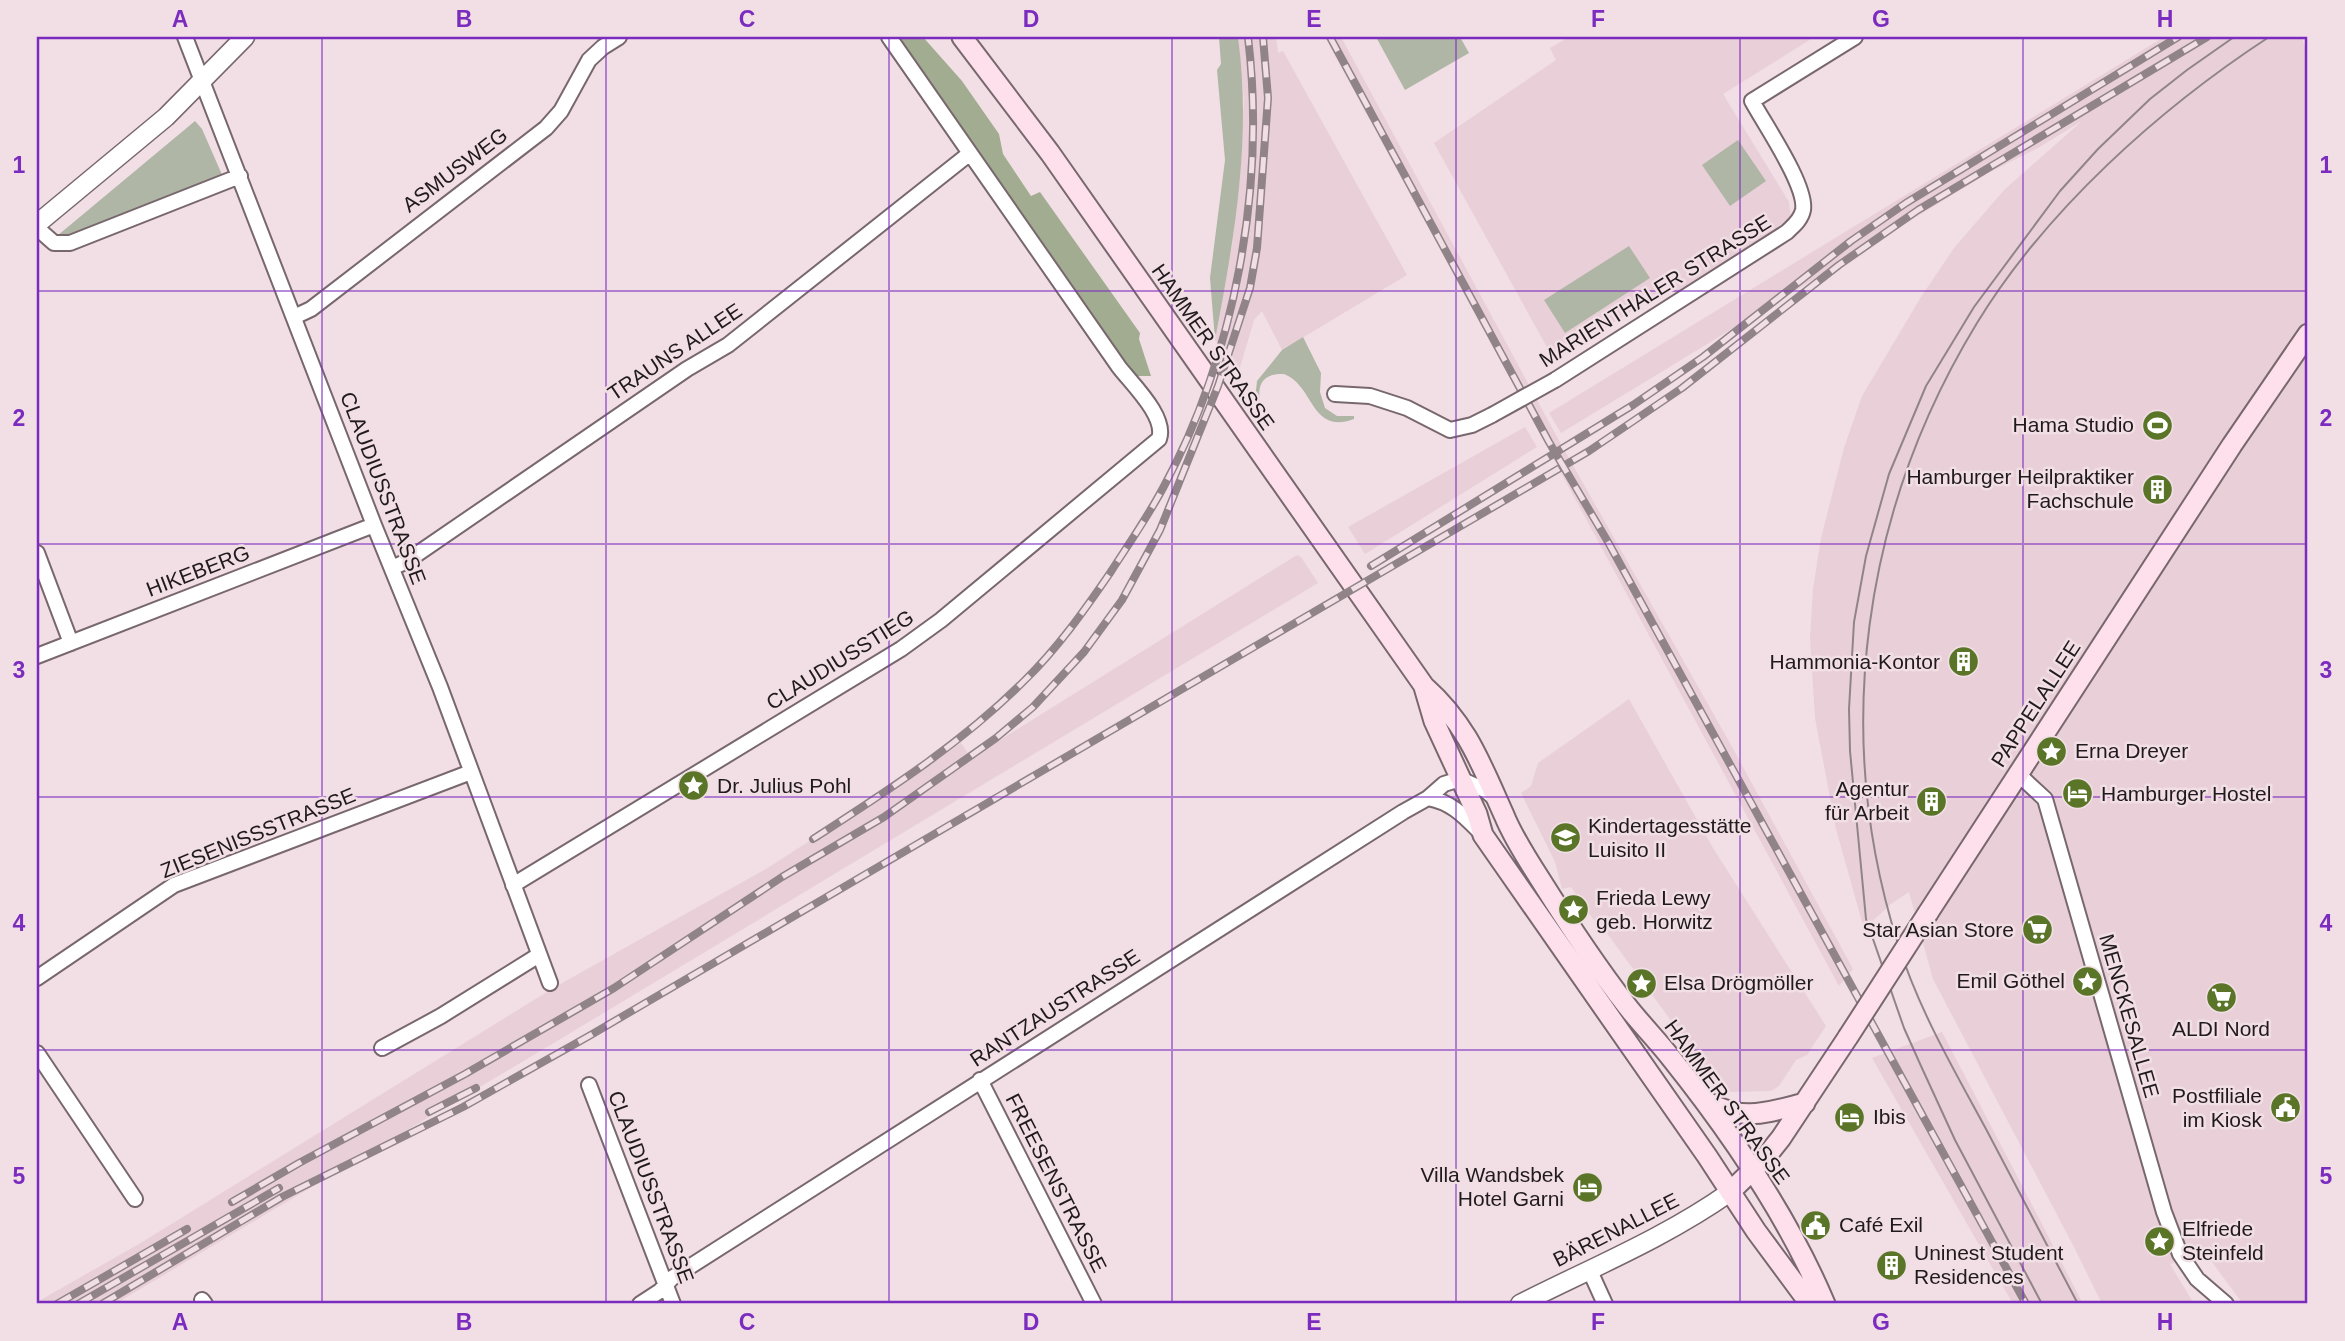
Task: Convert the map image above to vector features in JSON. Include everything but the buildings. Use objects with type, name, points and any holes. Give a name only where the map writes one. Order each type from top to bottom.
[{"type":"main road","name":"HAMMER STRASSE","points":[[962,37],[1050,153],[1424,686],[1446,706],[1463,729],[1504,817],[1539,878],[1626,1006],[1672,1059],[1752,1171],[1806,1263],[1825,1304]]},
{"type":"main road","name":"PAPPELALLEE","points":[[1730,1192],[1781,1138],[1805,1103],[2017,773],[2308,334]]},
{"type":"main road","name":"HAMMER STRASSE","points":[[1424,686],[1434,721],[1477,814],[1483,835],[1784,1271],[1810,1304]]},
{"type":"main road","points":[[1700,1098],[1736,1114],[1751,1114],[1805,1103]]},
{"type":"street","name":"CLAUDIUSSTRASSE","points":[[185,37],[471,772],[550,983]]},
{"type":"street","points":[[240,176],[70,243],[54,243],[37,226],[145,135],[202,83],[245,37]]},
{"type":"street","name":"ASMUSWEG","points":[[294,317],[311,309],[546,128],[561,111],[589,60],[619,37]]},
{"type":"street","points":[[889,37],[969,154]]},
{"type":"street","name":"MARIENTHALER STRASSE","points":[[1335,394],[1370,396],[1407,408],[1450,430],[1472,425],[1555,380],[1787,232],[1798,221],[1803,210],[1802,197],[1796,178],[1752,101],[1855,37]]},
{"type":"street","name":"CLAUDIUSSTIEG","points":[[513,885],[901,649],[941,620],[1159,439],[1161,426],[1151,406],[1119,367],[969,154]]},
{"type":"street","name":"TRAUNS ALLEE","points":[[392,569],[418,554],[687,369],[728,345],[969,154]]},
{"type":"street","name":"HIKEBERG","points":[[37,656],[374,525]]},
{"type":"street","points":[[37,553],[71,643]]},
{"type":"street","name":"ZIESENISSSTRASSE","points":[[37,978],[174,885],[471,772]]},
{"type":"street","name":"MENCKESALLEE","points":[[2017,773],[2045,799],[2149,1166],[2180,1254],[2197,1279],[2226,1304]]},
{"type":"street","points":[[1460,779],[1485,790],[1498,801]]},
{"type":"street","name":"RANTZAUSTRASSE","points":[[640,1304],[660,1292],[672,1278],[980,1080],[1380,826],[1429,798],[1444,784],[1460,779]]},
{"type":"street","name":"HAMMER STRASSE","points":[[1429,798],[1454,807],[1483,835]]},
{"type":"street","points":[[382,1048],[441,1016],[539,955]]},
{"type":"street","points":[[37,1053],[135,1199]]},
{"type":"street","name":"FREESENSTRASSE","points":[[980,1080],[1094,1304]]},
{"type":"street","name":"CLAUDIUSSTRASSE","points":[[589,1085],[673,1304]]},
{"type":"street","name":"BÄRENALLEE","points":[[1520,1304],[1590,1272],[1694,1215],[1730,1192]]},
{"type":"street","points":[[1590,1272],[1605,1304]]},
{"type":"shaded area","points":[[1238,37],[1276,37],[1278,53],[1283,51],[1407,275],[1282,350],[1262,311],[1254,320],[1238,374],[1215,340],[1232,246],[1240,177],[1244,99]]},
{"type":"shaded area","points":[[1325,37],[1341,37],[1557,437],[1731,745],[1853,969],[1839,986]]},
{"type":"shaded area","points":[[1569,37],[1811,39],[1723,94],[1789,202],[1791,218],[1677,295],[1670,287],[1554,360],[1434,143],[1556,60],[1550,48]]},
{"type":"shaded area","points":[[2164,37],[2302,37],[2308,59],[2308,1304],[2243,1304],[2206,1254],[2170,1264],[2194,1304],[2102,1304],[1933,979],[1909,892],[1891,904],[1864,929],[1836,829],[1815,718],[1810,638],[1813,589],[1821,538],[1844,448],[1862,396],[1921,297],[1954,248],[2005,189],[2082,121],[2038,148],[1990,172],[1561,433],[1549,413]]},
{"type":"shaded area","points":[[1525,427],[1537,447],[1365,554],[1348,527]]},
{"type":"shaded area","points":[[1297,555],[1318,583],[115,1304],[37,1304],[555,987],[766,869],[961,743],[971,758]]},
{"type":"shaded area","points":[[1629,699],[1713,848],[1826,1026],[1807,1055],[1796,1060],[1779,1086],[1771,1091],[1732,1092],[1720,1087],[1571,887],[1562,889],[1555,862],[1521,793],[1531,786],[1538,763]]},
{"type":"shaded area","points":[[1942,1032],[2083,1304],[2013,1304],[1872,1058]]},
{"type":"green space","points":[[898,37],[923,37],[962,81],[999,134],[1003,154],[1031,196],[1040,192],[1140,333],[1139,339],[1151,376],[1134,376]]},
{"type":"green space","points":[[1219,37],[1238,37],[1243,113],[1239,189],[1215,340],[1210,278],[1225,160],[1217,70],[1221,64]]},
{"type":"green space","points":[[1376,37],[1460,37],[1469,53],[1405,90]]},
{"type":"green space","points":[[195,121],[202,129],[223,177],[69,238],[57,236]]},
{"type":"green space","points":[[1738,140],[1766,181],[1730,206],[1702,165]]},
{"type":"green space","points":[[1629,246],[1650,278],[1565,333],[1544,300]]},
{"type":"green space","points":[[1303,337],[1321,373],[1320,392],[1325,408],[1337,416],[1354,416],[1354,419],[1340,422],[1321,415],[1302,388],[1284,374],[1267,377],[1260,386],[1262,416],[1252,402],[1255,400],[1257,381],[1282,350]]},
{"type":"tram line","points":[[2042,1304],[1955,1140],[1921,1066],[1904,1028],[1866,919],[1850,751],[1849,709],[1854,622],[1866,556],[1889,474],[1926,386],[1974,307],[2060,191],[2098,149],[2150,99],[2234,37]]},
{"type":"tram line","points":[[2078,1304],[1938,1038],[1916,992],[1898,944],[1877,864],[1866,784],[1863,704],[1870,624],[1884,546],[1907,469],[1938,395],[1977,323],[2005,281],[2071,202],[2146,129],[2228,65],[2269,37]]},
{"type":"railway","points":[[813,839],[896,785],[949,746],[1000,704],[1036,669],[1059,643],[1110,573],[1163,488],[1188,437],[1209,383],[1239,269],[1248,211],[1252,152],[1248,37]]},
{"type":"railway","points":[[232,1202],[465,1074],[614,988],[782,877],[884,817],[996,738],[1033,707],[1084,652],[1122,600],[1160,530],[1218,386],[1250,288],[1257,248],[1268,98],[1263,37]]},
{"type":"railway","points":[[1330,37],[1549,442],[1608,542],[2026,1304]]},
{"type":"railway","points":[[1371,566],[1633,405],[1703,357],[1851,241],[1906,203],[2178,37]]},
{"type":"railway","points":[[102,1304],[282,1197],[463,1107],[589,1036],[1589,451],[1682,388],[1839,265],[1918,210],[2207,37]]},
{"type":"railway","points":[[429,1112],[476,1088]]},
{"type":"railway","points":[[78,1304],[279,1188]]},
{"type":"railway","points":[[57,1304],[187,1229]]},
{"type":"place","name":"Hama Studio","points":[[2157,425]]},
{"type":"place","name":"Hamburger Heilpraktiker Fachschule","points":[[2157,489]]},
{"type":"place","name":"Hammonia-Kontor","points":[[1963,662]]},
{"type":"place","name":"Erna Dreyer","points":[[2052,751]]},
{"type":"place","name":"Dr. Julius Pohl","points":[[694,786]]},
{"type":"place","name":"Hamburger Hostel","points":[[2078,794]]},
{"type":"place","name":"Agentur für Arbeit","points":[[1932,801]]},
{"type":"place","name":"Kindertagesstätte Luisito II","points":[[1565,838]]},
{"type":"place","name":"Frieda Lewy geb. Horwitz","points":[[1573,910]]},
{"type":"place","name":"Star Asian Store","points":[[2037,930]]},
{"type":"place","name":"Emil Göthel","points":[[2088,981]]},
{"type":"place","name":"Elsa Drögmöller","points":[[1641,983]]},
{"type":"place","name":"ALDI Nord","points":[[2221,997]]},
{"type":"place","name":"Postfiliale im Kiosk","points":[[2285,1108]]},
{"type":"place","name":"Ibis","points":[[1850,1117]]},
{"type":"place","name":"Villa Wandsbek Hotel Garni","points":[[1587,1187]]},
{"type":"place","name":"Café Exil","points":[[1816,1225]]},
{"type":"place","name":"Elfriede Steinfeld","points":[[2159,1241]]},
{"type":"place","name":"Uninest Student Residences","points":[[1891,1265]]}]
